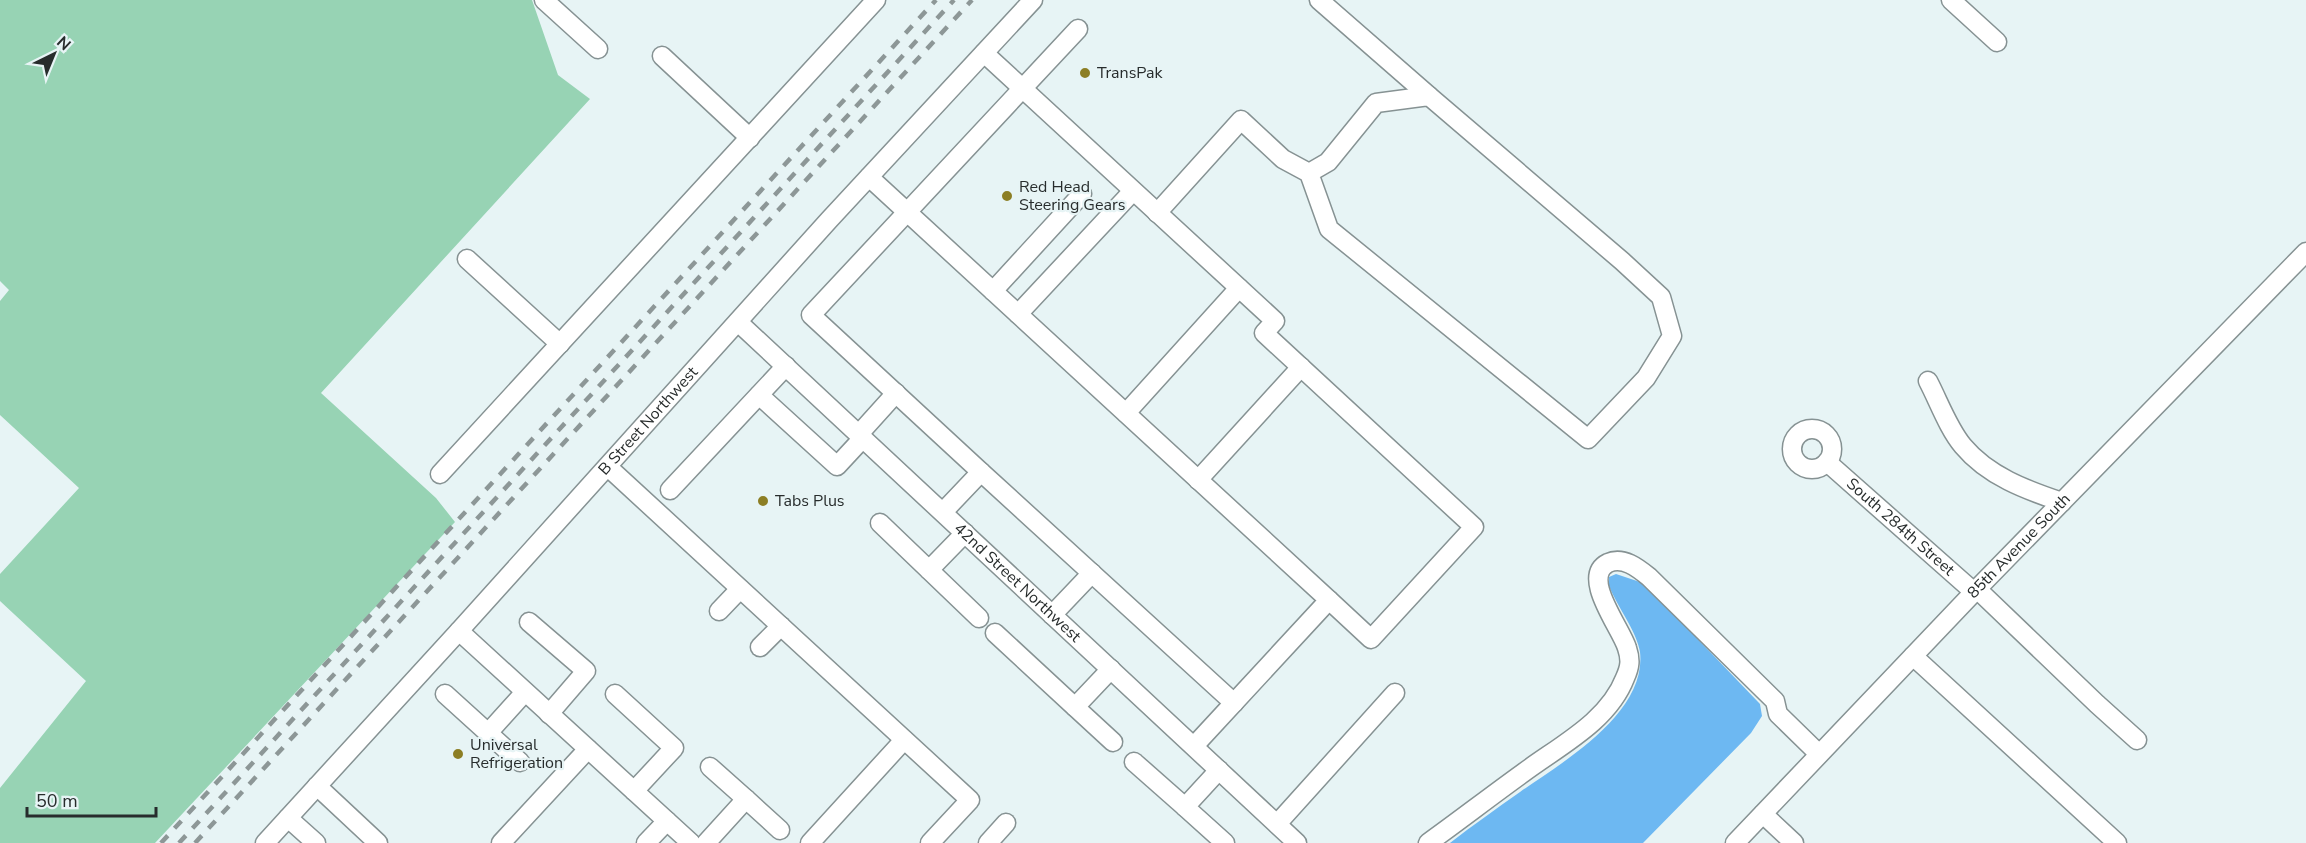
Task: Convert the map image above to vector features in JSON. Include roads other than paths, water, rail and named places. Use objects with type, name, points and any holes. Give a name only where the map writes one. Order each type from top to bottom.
[{"type":"street","points":[[543,0],[598,49]]},
{"type":"street","points":[[440,474],[876,0]]},
{"type":"street","name":"B Street Northwest","points":[[265,843],[459,632],[869,177],[1033,0]]},
{"type":"street","points":[[1157,213],[1241,120],[1283,159],[1309,173],[1329,229],[1588,439],[1646,378],[1672,336],[1661,297],[1319,0]]},
{"type":"street","points":[[1951,0],[1997,42]]},
{"type":"street","points":[[1078,29],[811,315],[1234,703]]},
{"type":"street","points":[[869,177],[1371,639],[1474,527],[1264,333],[1275,321],[984,53]]},
{"type":"street","points":[[662,56],[750,138]]},
{"type":"street","points":[[1309,173],[1328,162],[1376,103],[1429,96]]},
{"type":"street","points":[[1018,314],[1133,191]]},
{"type":"street","points":[[993,291],[1082,194]]},
{"type":"street","name":"85th Avenue South","points":[[1735,843],[1976,590],[2306,252]]},
{"type":"street","points":[[467,259],[560,344]]},
{"type":"street","points":[[1126,413],[1239,288]]},
{"type":"street","name":"42nd Street Northwest","points":[[738,322],[1297,843]]},
{"type":"street","points":[[670,490],[786,366]]},
{"type":"street","points":[[1198,480],[1301,367]]},
{"type":"street","points":[[1928,381],[1955,435],[1974,458],[2000,477],[2062,502]]},
{"type":"street","points":[[759,395],[837,466],[896,393]]},
{"type":"street","name":"South 284th Street","points":[[1827,462],[1976,590],[2137,740]]},
{"type":"street","points":[[608,467],[970,800],[930,843]]},
{"type":"street","points":[[943,512],[981,472]]},
{"type":"street","points":[[879,523],[979,618]]},
{"type":"street","points":[[929,570],[965,533]]},
{"type":"street","points":[[1428,843],[1573,737],[1604,712],[1620,690],[1631,664],[1627,648],[1604,602],[1597,580],[1600,570],[1609,563],[1621,561],[1634,566],[1649,577],[1775,702],[1778,714],[1819,754]]},
{"type":"street","points":[[1052,615],[1092,573]]},
{"type":"street","points":[[719,611],[740,589]]},
{"type":"street","points":[[1194,747],[1329,600]]},
{"type":"street","points":[[529,622],[586,671],[549,714]]},
{"type":"street","points":[[760,647],[781,626]]},
{"type":"street","points":[[459,632],[691,843]]},
{"type":"street","points":[[995,633],[1113,742]]},
{"type":"street","points":[[1913,656],[2117,843]]},
{"type":"street","points":[[1075,707],[1111,669]]},
{"type":"street","points":[[488,733],[525,692]]},
{"type":"street","points":[[1277,824],[1395,693]]},
{"type":"street","points":[[445,694],[520,762]]},
{"type":"street","points":[[615,694],[674,748],[634,791]]},
{"type":"street","points":[[810,843],[904,740]]},
{"type":"street","points":[[501,843],[588,749]]},
{"type":"street","points":[[1134,762],[1225,843]]},
{"type":"street","points":[[710,767],[780,830]]},
{"type":"street","points":[[1185,807],[1219,770]]},
{"type":"street","points":[[317,786],[378,843]]},
{"type":"street","points":[[706,843],[746,799]]},
{"type":"street","points":[[1763,814],[1794,843]]},
{"type":"street","points":[[288,818],[316,843]]},
{"type":"street","points":[[646,843],[667,821]]},
{"type":"street","points":[[988,843],[1006,823]]},
{"type":"water","points":[[1616,574],[1640,582],[1667,607],[1760,704],[1762,716],[1751,733],[1643,843],[1450,843],[1579,751],[1599,734],[1630,695],[1639,674],[1640,652],[1635,636],[1609,586],[1609,577]]},
{"type":"railway","points":[[161,843],[936,0]]},
{"type":"railway","points":[[179,843],[954,0]]},
{"type":"railway","points":[[195,843],[972,0]]},
{"type":"place","name":"TransPak","points":[[1085,73]]},
{"type":"place","name":"Red Head Steering Gears","points":[[1007,196]]},
{"type":"place","name":"Tabs Plus","points":[[763,501]]},
{"type":"place","name":"Universal Refrigeration","points":[[458,754]]}]
